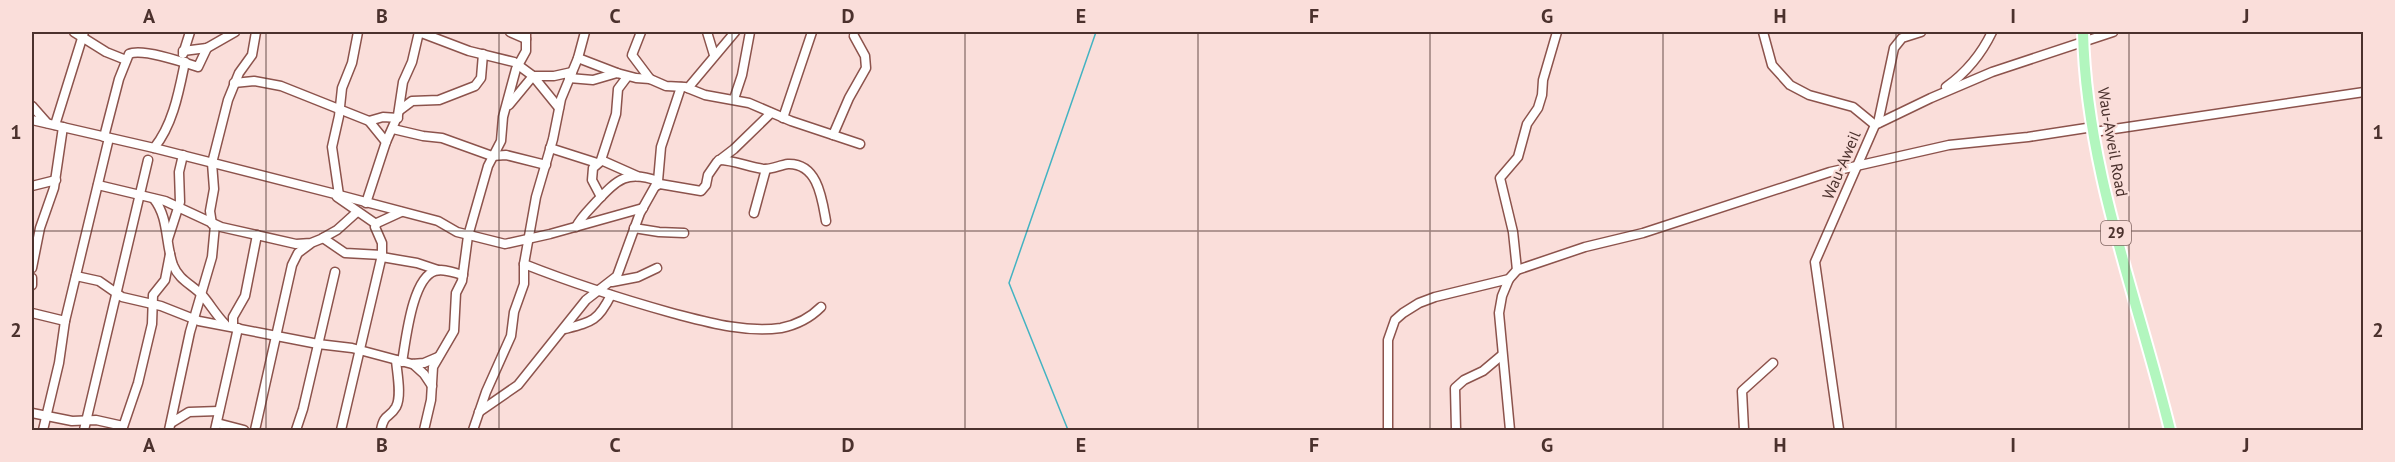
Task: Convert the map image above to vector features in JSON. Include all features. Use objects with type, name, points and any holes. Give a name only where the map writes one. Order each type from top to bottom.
[{"type":"main road","name":"Wau-Aweil Road","points":[[2083,32],[2093,129],[2114,228],[2170,430]]},
{"type":"street","points":[[183,51],[207,48],[235,32]]},
{"type":"street","points":[[170,427],[194,319],[212,257],[213,224],[210,211],[214,189],[212,163],[234,83],[252,55],[256,32]]},
{"type":"street","points":[[335,194],[339,182],[332,152],[342,88],[352,63],[358,32]]},
{"type":"street","points":[[366,203],[386,142],[399,114],[403,82],[412,62],[419,32],[439,41],[509,60],[533,76],[560,108]]},
{"type":"street","points":[[424,430],[432,388],[433,367],[454,331],[456,293],[463,275],[468,236],[492,156],[501,141],[505,111],[518,66],[525,55],[526,35],[510,32]]},
{"type":"street","points":[[473,430],[511,336],[514,312],[524,284],[527,240],[536,197],[560,108],[579,58],[585,32]]},
{"type":"street","points":[[641,32],[632,55],[650,79]]},
{"type":"street","points":[[707,32],[714,55]]},
{"type":"street","points":[[479,412],[518,385],[586,300],[611,282],[620,271],[634,228],[657,184],[661,147],[685,87],[735,32]]},
{"type":"street","points":[[735,99],[750,32]]},
{"type":"street","points":[[783,118],[812,32]]},
{"type":"street","points":[[1516,270],[1514,232],[1500,178],[1518,157],[1527,124],[1538,108],[1557,32]]},
{"type":"street","points":[[1763,32],[1772,65],[1790,85],[1809,95],[1853,108],[1876,124],[1896,42],[1921,32]]},
{"type":"street","points":[[1930,98],[1955,81],[1971,65],[1983,52],[1992,32]]},
{"type":"street","name":"Wau-Aweil","points":[[1839,430],[1815,262],[1876,124],[1992,72],[2113,32]]},
{"type":"street","points":[[32,268],[40,228],[56,180],[55,125],[80,33],[106,52],[126,60]]},
{"type":"street","points":[[154,148],[164,135],[174,108],[188,33]]},
{"type":"street","points":[[833,135],[849,98],[866,68],[865,56],[855,36]]},
{"type":"street","points":[[43,430],[57,370],[65,321],[126,60],[129,54],[135,52],[198,67],[207,48]]},
{"type":"street","points":[[369,121],[399,114],[413,101],[439,100],[475,86],[481,78],[483,54]]},
{"type":"street","points":[[579,58],[627,77],[650,79],[666,86],[685,87],[713,97],[735,99],[860,144]]},
{"type":"street","points":[[533,76],[571,75],[593,80],[617,73]]},
{"type":"street","points":[[505,111],[533,76]]},
{"type":"street","points":[[601,197],[591,177],[592,171],[599,162],[616,114],[618,89],[627,77]]},
{"type":"street","points":[[234,83],[254,81],[276,85],[369,121],[386,142]]},
{"type":"street","points":[[1510,430],[1499,313],[1504,290],[1516,270],[1585,247],[1643,233],[1830,172],[1949,145],[2093,129],[2364,92]]},
{"type":"street","points":[[32,106],[55,125]]},
{"type":"street","points":[[550,148],[599,162],[657,184],[701,192],[706,185],[708,175],[719,160],[771,113]]},
{"type":"street","points":[[32,120],[183,155],[438,221],[453,231],[505,244],[643,208]]},
{"type":"street","points":[[393,129],[442,138],[492,156],[506,155],[546,165]]},
{"type":"street","points":[[168,241],[179,206],[179,172],[183,155]]},
{"type":"street","points":[[84,430],[148,160]]},
{"type":"street","points":[[719,160],[737,161],[766,169],[789,164],[807,170],[820,191],[826,221]]},
{"type":"street","points":[[754,213],[766,169]]},
{"type":"street","points":[[576,227],[582,216],[619,180],[637,176]]},
{"type":"street","points":[[32,186],[56,180]]},
{"type":"street","points":[[98,185],[179,206],[213,224],[296,244],[311,243]]},
{"type":"street","points":[[335,194],[376,224]]},
{"type":"street","points":[[154,199],[164,217],[170,254],[179,276],[202,295],[233,327]]},
{"type":"street","points":[[255,430],[294,261],[298,254],[311,243],[337,230],[357,212]]},
{"type":"street","points":[[376,224],[401,212]]},
{"type":"street","points":[[341,430],[382,256],[382,243],[375,230],[376,224]]},
{"type":"street","points":[[634,228],[684,233]]},
{"type":"street","points":[[244,430],[216,427],[234,317],[245,296],[257,235]]},
{"type":"street","points":[[323,238],[345,253],[382,256],[463,275]]},
{"type":"street","points":[[32,413],[72,421],[86,420],[123,429],[153,318],[153,295],[165,280],[170,254]]},
{"type":"street","points":[[524,264],[598,291],[690,318],[744,328],[765,329],[787,326],[807,318],[821,307]]},
{"type":"street","points":[[611,282],[639,277],[657,268]]},
{"type":"street","points":[[381,430],[384,418],[394,410],[398,403],[399,361],[418,290],[428,275],[439,270]]},
{"type":"street","points":[[296,430],[335,272]]},
{"type":"street","points":[[76,276],[99,281],[115,294],[194,319],[318,344],[359,349],[412,364],[429,362],[441,353]]},
{"type":"street","points":[[32,278],[32,285]]},
{"type":"street","points":[[1388,430],[1388,340],[1395,320],[1402,313],[1435,297],[1509,279]]},
{"type":"street","points":[[565,329],[595,319],[603,311],[611,295]]},
{"type":"street","points":[[32,313],[65,321]]},
{"type":"street","points":[[1456,430],[1455,388],[1464,380],[1483,371],[1502,355]]},
{"type":"street","points":[[1744,430],[1742,391],[1773,363]]},
{"type":"street","points":[[412,364],[428,378],[432,388]]},
{"type":"street","points":[[170,427],[189,412],[219,411]]},
{"type":"waterway","points":[[1068,430],[1009,283],[1096,32]]}]
